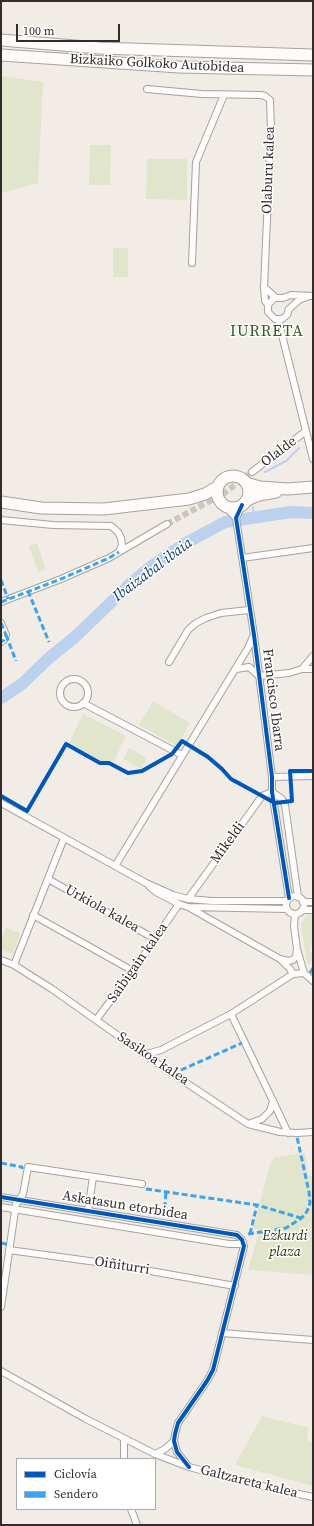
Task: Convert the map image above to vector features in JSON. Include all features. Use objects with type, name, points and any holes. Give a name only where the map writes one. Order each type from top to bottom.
[{"type":"highway","name":"Bizkaiko Golkoko Autobidea","points":[[1,40],[98,48],[313,55]]},
{"type":"highway","name":"Bizkaiko Golkoko Autobidea","points":[[1,55],[172,67],[313,70]]},
{"type":"highway","points":[[1,502],[41,508],[104,509],[189,499],[205,494],[217,487],[223,479],[233,476],[242,479],[246,483],[249,491],[244,503]]},
{"type":"highway","points":[[246,483],[260,487],[288,489]]},
{"type":"highway","points":[[217,487],[216,492],[223,505]]},
{"type":"highway","points":[[189,499],[232,508],[259,495],[288,489],[313,487]]},
{"type":"street","name":"Olaburu kalea","points":[[147,89],[224,95],[261,95],[270,100],[271,129],[264,287]]},
{"type":"street","points":[[192,263],[196,162],[224,95]]},
{"type":"street","points":[[264,287],[288,302],[289,309],[287,315],[278,319]]},
{"type":"street","points":[[264,287],[265,301],[268,305],[270,315],[278,319],[313,459]]},
{"type":"street","points":[[268,305],[271,300],[280,298],[290,296],[311,296]]},
{"type":"street","points":[[289,309],[302,298],[311,296]]},
{"type":"street","name":"Olalde","points":[[252,472],[306,431]]},
{"type":"street","points":[[223,505],[236,518],[244,503]]},
{"type":"street","name":"Francisco Ibarra","points":[[236,518],[254,635],[272,777],[272,792],[288,900]]},
{"type":"street","points":[[1,520],[54,525],[111,526],[118,532],[121,538],[122,545],[119,552]]},
{"type":"street","points":[[1,602],[61,579],[108,558],[167,524]]},
{"type":"street","points":[[242,558],[313,548]]},
{"type":"street","points":[[169,662],[188,630],[196,623],[206,618],[221,614],[249,610]]},
{"type":"street","points":[[1,623],[6,635],[4,640],[1,642]]},
{"type":"street","points":[[115,866],[236,669],[254,635]]},
{"type":"street","points":[[302,669],[313,656]]},
{"type":"street","points":[[236,669],[249,668],[259,676],[289,673],[302,669],[313,669]]},
{"type":"street","points":[[73,679],[78,680],[85,686],[87,695],[83,703],[77,706],[71,706],[63,702],[60,690],[65,682],[73,679]]},
{"type":"street","points":[[83,703],[182,755]]},
{"type":"street","points":[[272,777],[313,776]]},
{"type":"street","points":[[272,792],[282,799],[285,805],[302,910]]},
{"type":"street","name":"Mikeldi","points":[[188,899],[262,796],[272,792]]},
{"type":"street","points":[[1,803],[146,883],[188,899],[212,901],[288,900],[292,897],[313,902]]},
{"type":"street","points":[[14,966],[64,838]]},
{"type":"street","name":"Urkiola kalea","points":[[48,879],[155,939]]},
{"type":"street","points":[[146,883],[156,892],[188,907],[280,959],[288,961],[293,960],[296,956],[297,949]]},
{"type":"street","points":[[287,909],[288,900]]},
{"type":"street","name":"Saibigain kalea","points":[[96,1020],[133,971],[179,904]]},
{"type":"street","points":[[188,907],[287,909],[289,912],[295,914],[302,910],[313,910]]},
{"type":"street","points":[[295,914],[294,926],[297,949],[304,973],[313,981]]},
{"type":"street","points":[[33,916],[133,971]]},
{"type":"street","points":[[280,959],[293,974]]},
{"type":"street","name":"Sasikoa kalea","points":[[1,960],[14,966],[52,989],[142,1053],[248,1124],[288,1133],[313,1132]]},
{"type":"street","points":[[142,1053],[159,1051],[231,1014],[293,974],[304,973]]},
{"type":"street","points":[[231,1014],[288,1133]]},
{"type":"street","points":[[159,1051],[158,1060],[160,1065]]},
{"type":"street","points":[[248,1124],[262,1119],[270,1111],[273,1101]]},
{"type":"street","points":[[1,1307],[16,1204],[23,1194],[28,1167],[142,1184]]},
{"type":"street","points":[[88,1211],[93,1177]]},
{"type":"street","name":"Askatasun etorbidea","points":[[1,1197],[237,1235],[243,1242],[240,1244],[229,1244],[1,1207]]},
{"type":"street","points":[[189,1467],[177,1452],[174,1441],[178,1423],[213,1370],[235,1286],[244,1246],[243,1242]]},
{"type":"street","name":"Oiñiturri","points":[[9,1250],[111,1264],[235,1286]]},
{"type":"street","points":[[222,1333],[313,1340]]},
{"type":"street","name":"Galtzareta kalea","points":[[1,1371],[124,1439],[155,1454],[189,1467],[257,1485],[313,1497]]},
{"type":"street","points":[[124,1439],[124,1458]]},
{"type":"street","points":[[155,1454],[165,1449],[174,1441]]},
{"type":"street","points":[[131,1510],[137,1525]]},
{"type":"green space","points":[[1,76],[43,82],[38,183],[1,193]]},
{"type":"green space","points":[[90,145],[111,145],[110,185],[89,185]]},
{"type":"green space","points":[[147,159],[187,159],[187,200],[146,199]]},
{"type":"green space","points":[[113,248],[128,248],[128,277],[113,277]]},
{"type":"green space","points":[[37,543],[46,570],[38,572],[29,546]]},
{"type":"green space","points":[[153,701],[190,723],[177,746],[139,725]]},
{"type":"green space","points":[[83,714],[126,736],[114,761],[101,761],[69,743]]},
{"type":"green space","points":[[129,748],[147,758],[141,769],[123,759]]},
{"type":"green space","points":[[307,915],[313,915],[313,941],[309,951],[313,953],[313,960],[309,965],[307,963],[301,924]]},
{"type":"green space","points":[[6,928],[20,933],[13,954],[1,950],[1,941]]},
{"type":"green space","name":"Ezkurdi plaza","points":[[305,1153],[308,1174],[313,1176],[313,1275],[248,1270],[260,1229],[253,1229],[270,1164],[275,1157]]},
{"type":"green space","points":[[262,1416],[309,1428],[307,1440],[313,1442],[313,1486],[235,1465]]},
{"type":"waterway","points":[[265,472],[286,461],[299,448]]},
{"type":"waterway","points":[[253,507],[254,518]]},
{"type":"waterway","name":"Ibaizabal ibaia","points":[[1,698],[22,684],[49,658],[75,637],[130,584],[152,566],[184,544],[225,522],[291,512],[313,513]]},
{"type":"tunnel","points":[[167,524],[223,494],[252,472]]},
{"type":"marked path","points":[[1,602],[61,579],[109,558],[119,552]]},
{"type":"marked path","points":[[1,580],[8,599]]},
{"type":"marked path","points":[[28,591],[49,642]]},
{"type":"marked path","points":[[1,623],[6,635],[4,640],[1,642]]},
{"type":"marked path","points":[[6,635],[16,661]]},
{"type":"marked path","points":[[310,973],[313,968]]},
{"type":"marked path","points":[[181,1070],[242,1043]]},
{"type":"marked path","points":[[248,1234],[286,1228],[305,1215],[310,1203],[309,1192],[297,1137]]},
{"type":"marked path","points":[[1,1163],[22,1167],[22,1169]]},
{"type":"marked path","points":[[146,1189],[257,1205],[301,1218]]},
{"type":"marked path","points":[[164,1217],[166,1192]]},
{"type":"marked path","points":[[250,1234],[257,1205]]},
{"type":"marked path","points":[[1,1243],[10,1245]]},
{"type":"cycle path","points":[[242,505],[236,518],[254,635],[272,777],[272,792],[289,898]]},
{"type":"cycle path","points":[[1,796],[27,811],[66,744],[100,763],[109,763],[128,773],[142,771],[172,754],[182,741],[208,757],[231,779],[275,803],[292,801],[290,771],[313,771]]},
{"type":"cycle path","points":[[1,1197],[237,1235],[242,1240],[244,1246],[213,1370],[178,1423],[175,1434],[174,1441],[177,1452],[189,1467]]},
{"type":"district","name":"IURRETA","points":[[267,332]]}]
